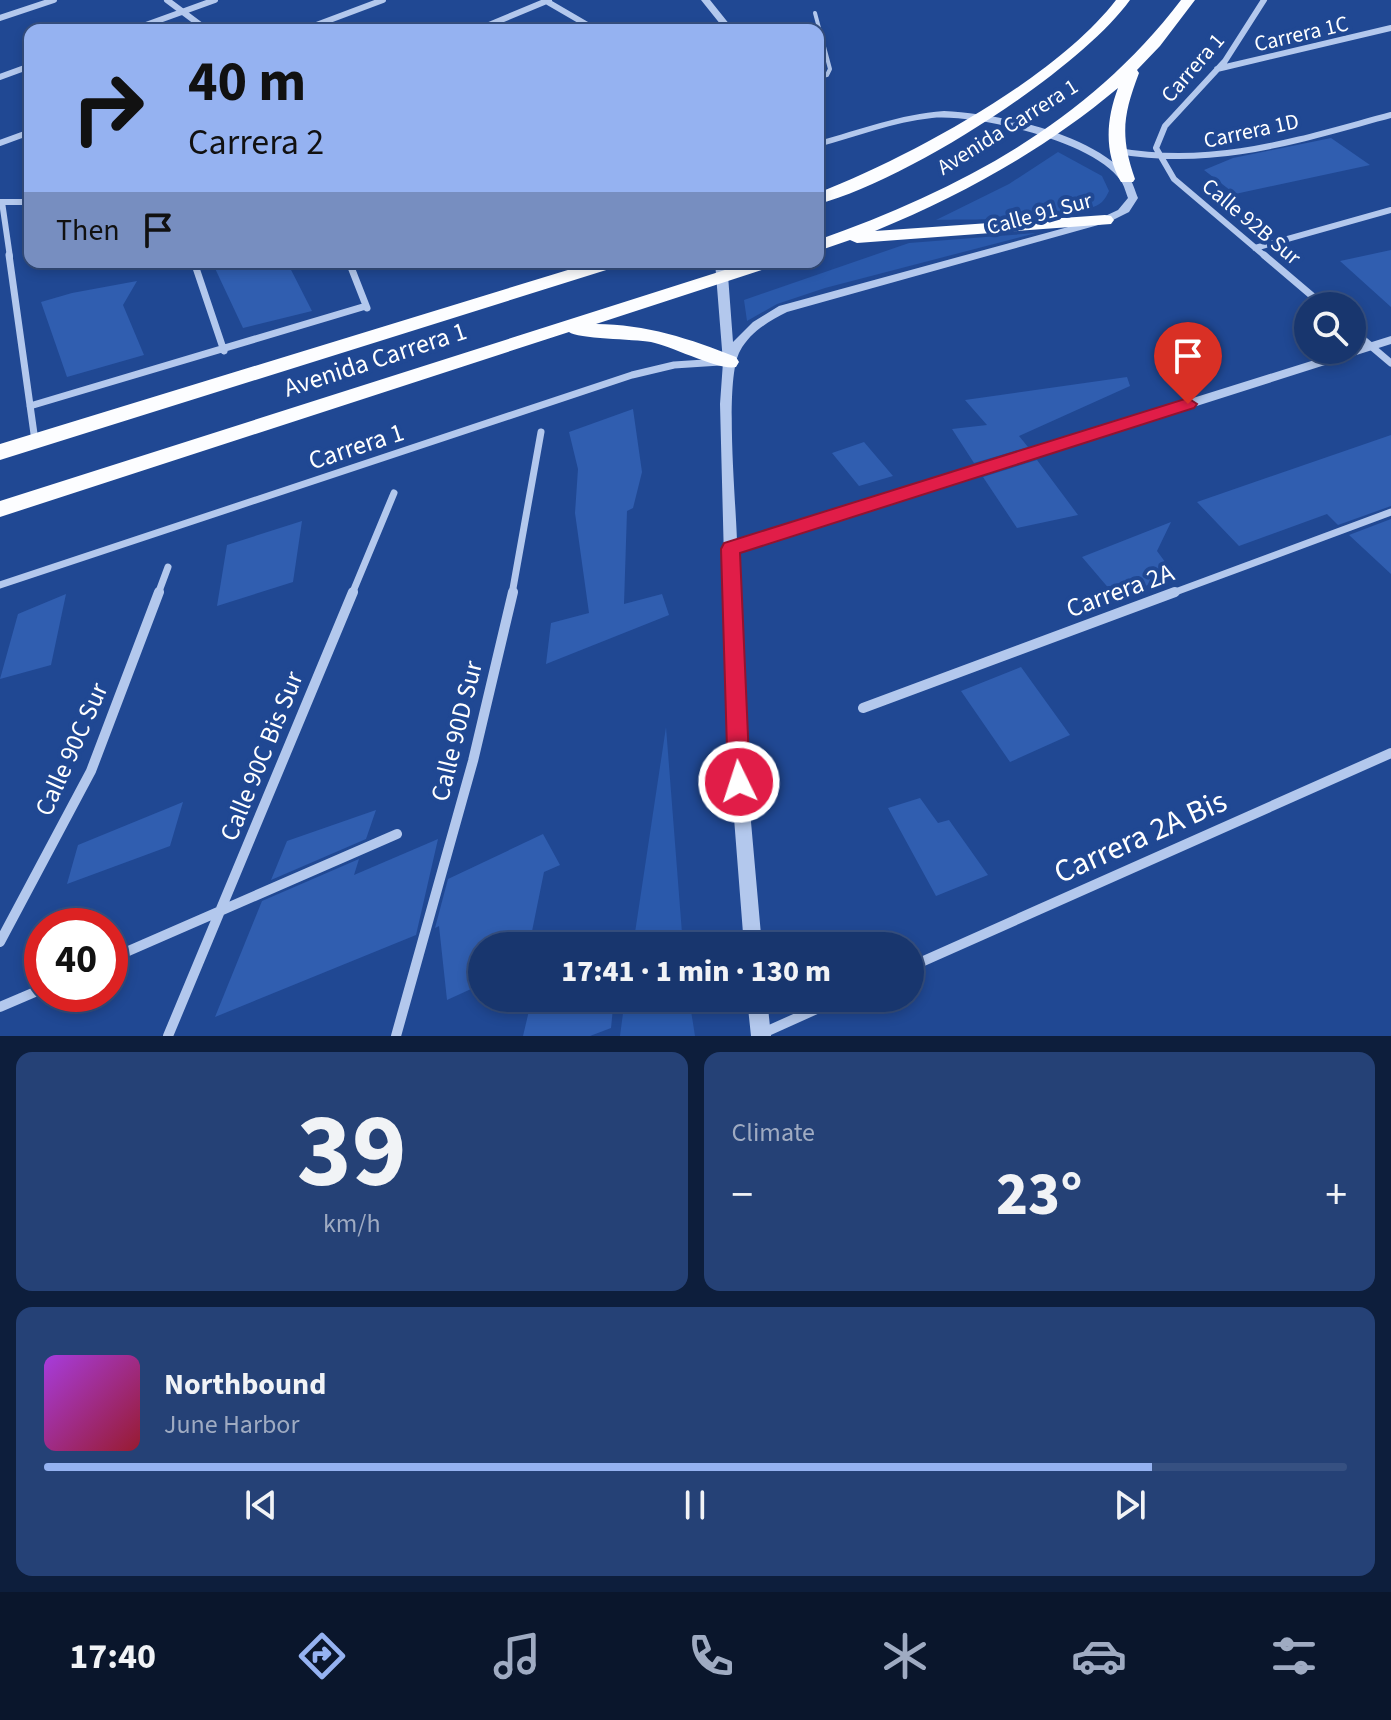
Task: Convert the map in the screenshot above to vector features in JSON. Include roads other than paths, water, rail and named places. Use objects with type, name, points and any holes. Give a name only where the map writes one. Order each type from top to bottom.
[{"type":"highway","name":"Avenida Carrera 1","points":[[824,196],[910,159],[980,118],[1075,50],[1123,0]]},
{"type":"highway","name":"Avenida Carrera 1","points":[[824,244],[887,220],[975,178],[1047,134],[1095,101],[1134,68],[1188,0]]},
{"type":"highway","points":[[1127,179],[1117,151],[1116,119],[1134,68]]},
{"type":"highway","points":[[836,240],[1105,220]]},
{"type":"highway","points":[[575,273],[588,268]]},
{"type":"highway","name":"Avenida Carrera 1","points":[[0,452],[592,268]]},
{"type":"highway","name":"Avenida Carrera 1","points":[[0,509],[522,341],[721,270]]},
{"type":"highway","points":[[522,341],[593,330],[629,331],[663,337],[729,362]]},
{"type":"street","points":[[0,18],[54,0]]},
{"type":"street","points":[[167,0],[199,24]]},
{"type":"street","points":[[149,24],[215,0]]},
{"type":"street","points":[[319,24],[383,0]]},
{"type":"street","points":[[705,0],[725,24]]},
{"type":"street","name":"Carrera 1","points":[[1161,159],[1156,148],[1165,126],[1217,69],[1251,25],[1264,0]]},
{"type":"street","points":[[492,24],[548,1],[586,24]]},
{"type":"street","name":"Carrera 1C","points":[[1217,69],[1391,28]]},
{"type":"street","points":[[0,77],[24,68]]},
{"type":"street","name":"Calle 91 Sur","points":[[729,362],[735,346],[750,330],[783,309],[1105,220],[1129,208],[1133,198],[1127,179],[1084,149],[1047,134],[980,118],[944,114],[923,116],[824,142]]},
{"type":"street","name":"Carrera 1D","points":[[1117,151],[1161,159],[1229,157],[1391,115]]},
{"type":"street","points":[[0,143],[24,134]]},
{"type":"street","name":"Calle 92B Sur","points":[[1161,159],[1174,179],[1307,292]]},
{"type":"street","points":[[24,202],[1,202],[35,441]]},
{"type":"street","points":[[1255,248],[1391,210]]},
{"type":"street","points":[[196,268],[224,350]]},
{"type":"street","points":[[30,406],[366,307],[351,268]]},
{"type":"street","name":"Calle 91 Sur","points":[[721,270],[729,362],[726,404],[737,754],[752,932]]},
{"type":"street","points":[[731,549],[1391,340]]},
{"type":"street","points":[[1366,342],[1391,363]]},
{"type":"street","name":"Carrera 1","points":[[0,585],[632,375],[674,365],[729,362]]},
{"type":"street","name":"Calle 90D Sur","points":[[396,1036],[417,951],[461,806],[522,555],[541,432]]},
{"type":"street","name":"Calle 90C Bis Sur","points":[[168,1036],[394,493]]},
{"type":"street","name":"Carrera 2A","points":[[863,708],[1391,512]]},
{"type":"street","name":"Calle 90C Sur","points":[[0,942],[91,771],[168,567]]},
{"type":"street","name":"Carrera 2A Bis","points":[[924,961],[1391,753]]},
{"type":"street","points":[[128,951],[397,834]]},
{"type":"street","points":[[0,1007],[24,997]]},
{"type":"street","points":[[758,1012],[760,1035],[810,1012]]},
{"type":"lane","points":[[815,13],[818,24]]},
{"type":"lane","points":[[824,47],[830,69],[824,76]]}]
